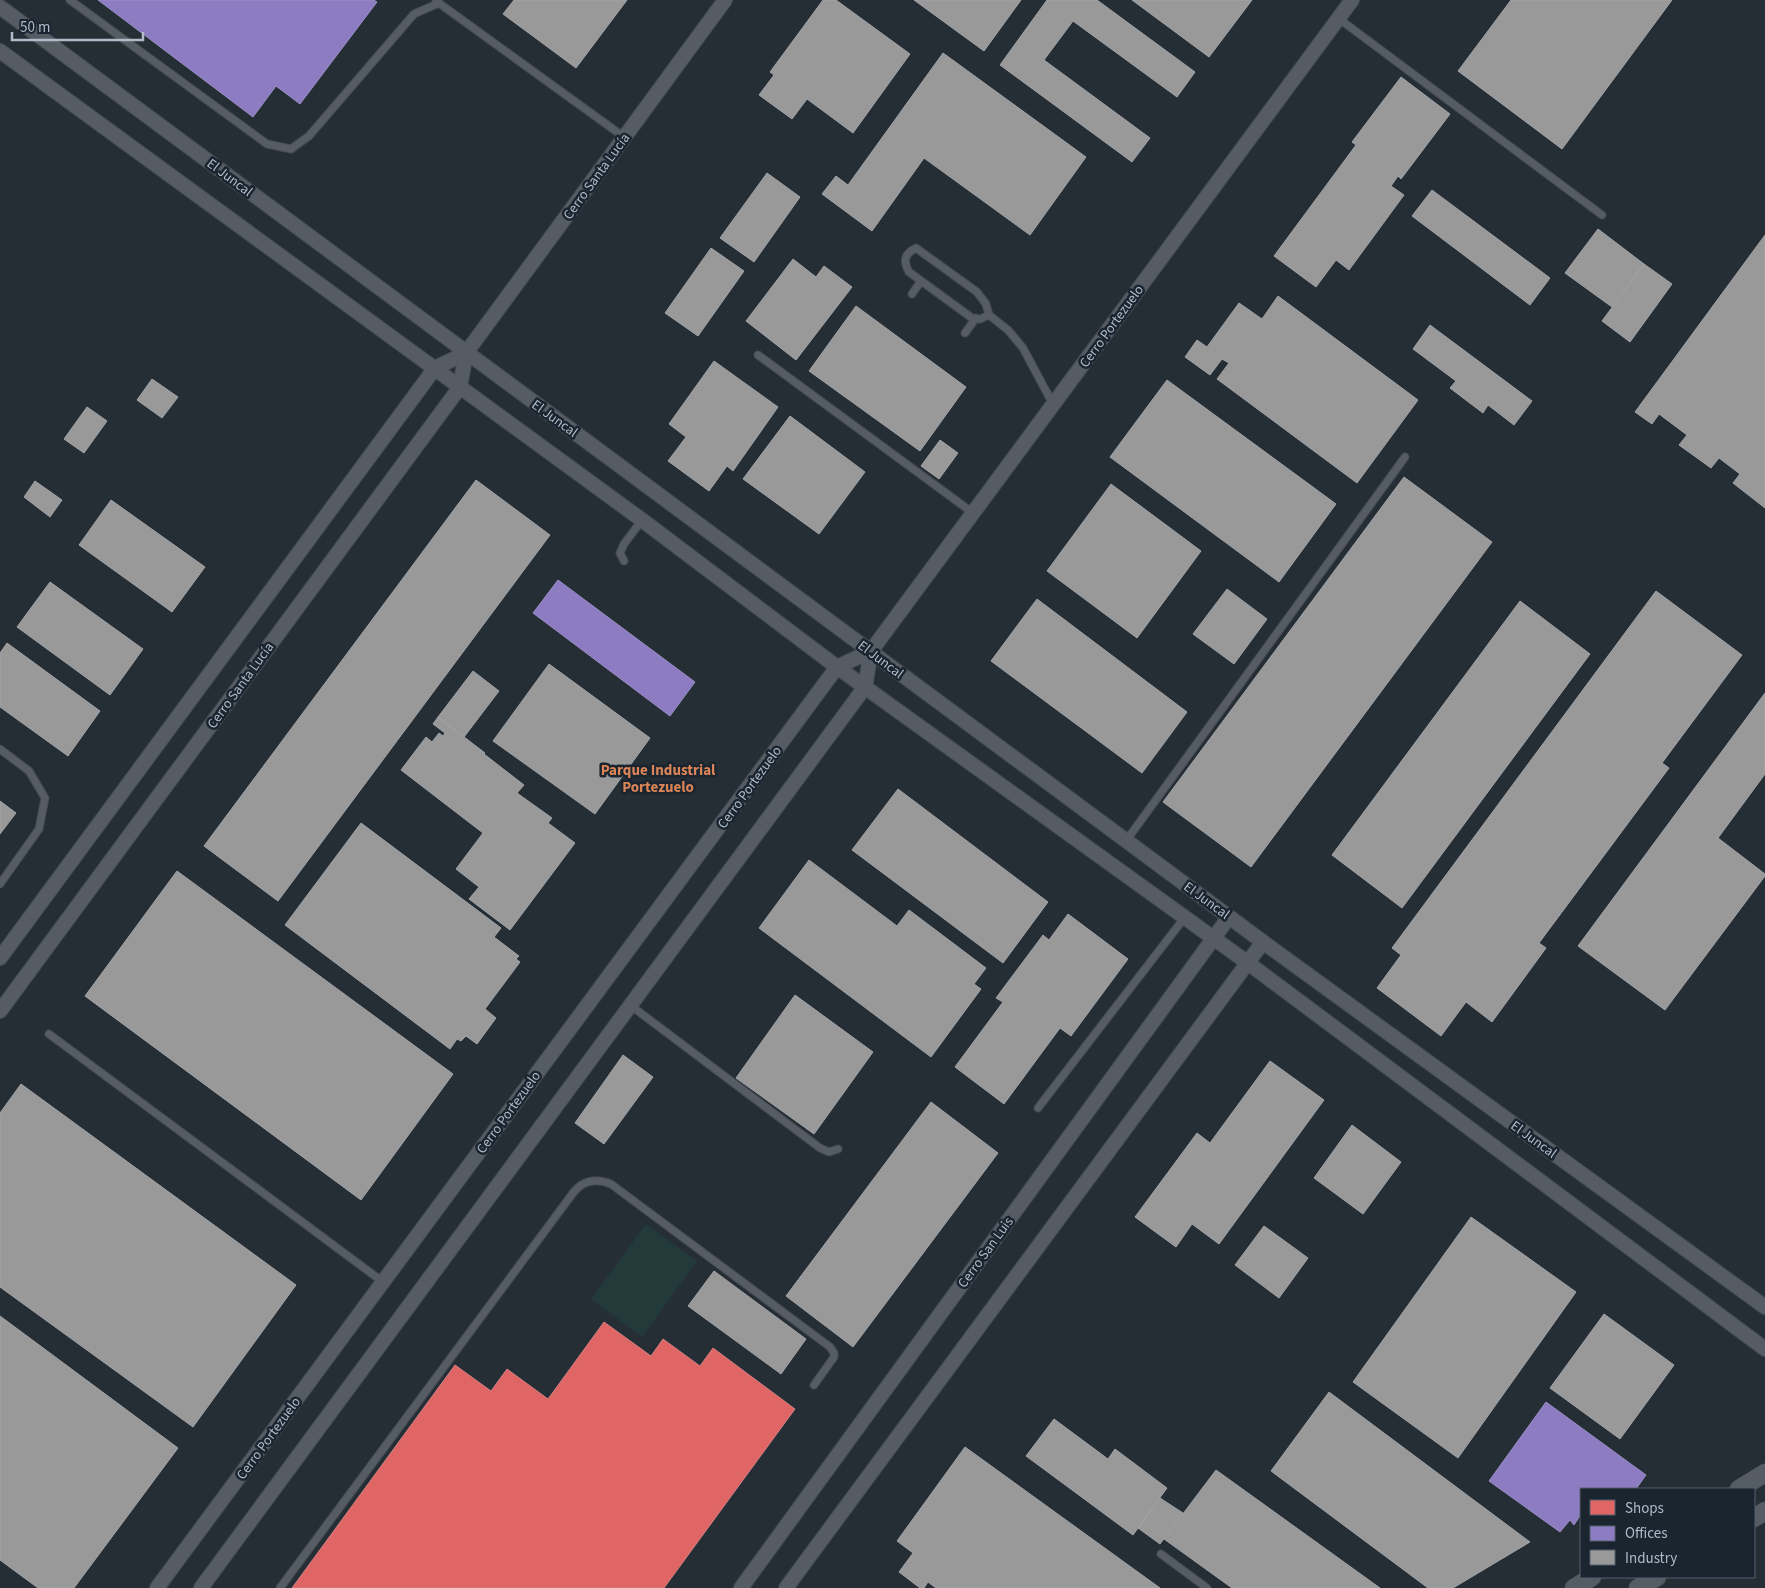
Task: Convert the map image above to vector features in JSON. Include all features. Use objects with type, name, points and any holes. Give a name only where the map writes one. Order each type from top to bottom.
[{"type":"street","name":"Cerro Santa Lucía","points":[[0,1011],[460,387],[466,353],[725,0]]},
{"type":"street","name":"Cerro Portezuelo","points":[[200,1588],[865,687],[871,651],[1352,0]]},
{"type":"street","name":"El Juncal","points":[[0,7],[1229,917],[1765,1307]]},
{"type":"street","name":"El Juncal","points":[[0,51],[642,520],[837,667],[1248,963],[1765,1349]]},
{"type":"street","name":"Cerro Santa Lucía","points":[[0,958],[435,368],[466,353]]},
{"type":"street","name":"Cerro Portezuelo","points":[[157,1588],[837,667],[871,651]]},
{"type":"street","name":"Cerro San Luis","points":[[741,1588],[1229,917]]},
{"type":"street","points":[[786,1588],[1263,942]]},
{"type":"street","points":[[1740,1488],[1765,1473]]},
{"type":"street","points":[[1574,1588],[1590,1578]]},
{"type":"street","points":[[1638,1588],[1655,1578]]},
{"type":"lane","points":[[70,0],[267,144],[291,149],[309,136],[414,14],[437,1],[624,137]]},
{"type":"lane","points":[[1338,18],[1602,215]]},
{"type":"lane","points":[[989,315],[980,319],[972,318],[909,272],[905,265],[905,257],[909,251],[916,248],[977,292],[986,304],[989,315],[1008,330],[1022,348],[1053,404]]},
{"type":"lane","points":[[912,294],[921,281]]},
{"type":"lane","points":[[965,333],[976,318]]},
{"type":"lane","points":[[758,355],[973,513]]},
{"type":"lane","points":[[1126,841],[1405,457]]},
{"type":"lane","points":[[624,561],[620,553],[624,544],[642,520]]},
{"type":"lane","points":[[0,749],[29,771],[45,798],[39,830],[0,884]]},
{"type":"lane","points":[[1038,1108],[1185,917]]},
{"type":"lane","points":[[630,1006],[820,1148],[829,1152],[838,1149]]},
{"type":"lane","points":[[49,1034],[383,1282]]},
{"type":"lane","points":[[280,1588],[573,1193],[587,1182],[603,1181],[611,1184],[830,1347],[834,1357],[814,1385]]},
{"type":"lane","points":[[1162,1554],[1207,1588]]},
{"type":"green space","points":[[646,1224],[697,1261],[642,1337],[591,1299]]},
{"type":"building: Shops","points":[[604,1322],[651,1356],[663,1339],[700,1366],[713,1348],[795,1409],[664,1588],[292,1588],[455,1365],[491,1391],[507,1369],[548,1399]]},
{"type":"building: Offices","points":[[98,0],[374,0],[377,2],[300,104],[276,86],[253,117]]},
{"type":"building: Offices","points":[[558,580],[695,682],[670,716],[533,613]]},
{"type":"building: Offices","points":[[1546,1402],[1646,1475],[1637,1488],[1580,1488],[1580,1516],[1574,1525],[1570,1520],[1560,1532],[1489,1481]]},
{"type":"building: Industry","points":[[514,0],[627,0],[576,68],[503,14]]},
{"type":"building: Industry","points":[[823,0],[836,0],[910,54],[853,133],[807,99],[792,119],[759,95],[774,75],[770,72]]},
{"type":"building: Industry","points":[[914,0],[1021,0],[984,51]]},
{"type":"building: Industry","points":[[1047,0],[1097,0],[1195,72],[1177,97],[1073,21],[1044,60],[1150,138],[1132,162],[1000,65]]},
{"type":"building: Industry","points":[[1132,0],[1252,0],[1209,57]]},
{"type":"building: Industry","points":[[1511,0],[1672,0],[1562,149],[1458,71]]},
{"type":"building: Industry","points":[[943,53],[1086,157],[1030,235],[924,158],[872,231],[822,194],[836,176],[848,185]]},
{"type":"building: Industry","points":[[1401,77],[1450,114],[1401,179],[1398,176],[1391,186],[1404,195],[1349,270],[1336,260],[1316,287],[1274,256],[1356,145],[1352,142]]},
{"type":"building: Industry","points":[[767,173],[800,197],[754,262],[720,238]]},
{"type":"building: Industry","points":[[1432,190],[1550,278],[1530,305],[1412,216]]},
{"type":"building: Industry","points":[[1598,229],[1644,264],[1612,307],[1565,273]]},
{"type":"building: Industry","points":[[1765,235],[1765,508],[1733,483],[1740,474],[1719,458],[1711,468],[1679,445],[1687,435],[1659,414],[1652,424],[1635,412]]},
{"type":"building: Industry","points":[[711,248],[744,271],[698,336],[665,313]]},
{"type":"building: Industry","points":[[793,259],[816,277],[824,266],[852,287],[796,360],[746,321]]},
{"type":"building: Industry","points":[[1644,264],[1672,284],[1630,342],[1602,321]]},
{"type":"building: Industry","points":[[1278,296],[1418,400],[1357,483],[1217,379],[1229,363],[1222,359],[1210,375],[1185,357],[1197,340],[1207,347],[1239,303],[1262,319]]},
{"type":"building: Industry","points":[[856,306],[966,387],[920,451],[809,371]]},
{"type":"building: Industry","points":[[1430,325],[1532,401],[1514,425],[1488,405],[1483,413],[1450,388],[1456,381],[1413,349]]},
{"type":"building: Industry","points":[[714,361],[778,407],[733,471],[727,466],[709,491],[668,461],[686,437],[669,424]]},
{"type":"building: Industry","points":[[152,379],[178,397],[162,418],[137,400]]},
{"type":"building: Industry","points":[[1167,380],[1336,504],[1279,582],[1110,457]]},
{"type":"building: Industry","points":[[87,407],[107,421],[84,453],[64,439]]},
{"type":"building: Industry","points":[[790,416],[865,472],[819,534],[743,479]]},
{"type":"building: Industry","points":[[940,440],[958,453],[939,479],[921,466]]},
{"type":"building: Industry","points":[[1404,477],[1492,542],[1251,867],[1163,802]]},
{"type":"building: Industry","points":[[476,480],[550,535],[278,901],[204,846]]},
{"type":"building: Industry","points":[[35,481],[62,500],[50,517],[24,497]]},
{"type":"building: Industry","points":[[1111,484],[1201,551],[1137,638],[1047,571]]},
{"type":"building: Industry","points":[[111,500],[205,567],[172,612],[79,545]]},
{"type":"building: Industry","points":[[50,582],[143,649],[110,695],[17,627]]},
{"type":"building: Industry","points":[[1227,589],[1267,619],[1234,664],[1193,634]]},
{"type":"building: Industry","points":[[1656,591],[1742,655],[1662,763],[1669,768],[1539,943],[1546,948],[1492,1022],[1466,1002],[1441,1036],[1377,988],[1401,955],[1392,948]]},
{"type":"building: Industry","points":[[1037,599],[1187,712],[1142,773],[991,661]]},
{"type":"building: Industry","points":[[1520,601],[1590,654],[1402,908],[1332,855]]},
{"type":"building: Industry","points":[[7,643],[100,711],[68,756],[0,707],[0,653]]},
{"type":"building: Industry","points":[[549,664],[650,738],[595,814],[493,741]]},
{"type":"building: Industry","points":[[473,671],[499,691],[464,737],[438,717]]},
{"type":"building: Industry","points":[[1765,693],[1765,774],[1718,838],[1765,874],[1765,876],[1665,1010],[1578,946]]},
{"type":"building: Industry","points":[[438,717],[524,785],[517,793],[552,818],[548,823],[575,843],[510,930],[469,899],[479,887],[456,869],[483,833],[401,770],[426,737],[432,742],[439,733],[443,736],[445,733],[433,724]]},
{"type":"building: Industry","points":[[898,789],[1048,902],[1003,963],[852,850]]},
{"type":"building: Industry","points":[[0,801],[16,813],[0,834]]},
{"type":"building: Industry","points":[[361,823],[501,928],[494,937],[519,956],[516,959],[520,962],[485,1009],[496,1018],[477,1044],[466,1036],[461,1041],[457,1039],[450,1049],[285,925]]},
{"type":"building: Industry","points":[[809,860],[897,926],[909,910],[986,968],[974,984],[981,989],[931,1057],[759,928]]},
{"type":"building: Industry","points":[[177,871],[453,1074],[361,1200],[85,996]]},
{"type":"building: Industry","points":[[1068,914],[1128,959],[1071,1036],[1060,1028],[1004,1104],[955,1067],[1003,1002],[996,998],[1043,935],[1049,940]]},
{"type":"building: Industry","points":[[795,995],[873,1052],[814,1134],[736,1078]]},
{"type":"building: Industry","points":[[623,1055],[653,1077],[604,1144],[575,1123]]},
{"type":"building: Industry","points":[[1270,1061],[1324,1100],[1219,1244],[1192,1224],[1176,1247],[1135,1217],[1197,1133],[1210,1143]]},
{"type":"building: Industry","points":[[21,1084],[296,1285],[193,1427],[0,1287],[0,1113]]},
{"type":"building: Industry","points":[[931,1102],[998,1153],[853,1347],[786,1296]]},
{"type":"building: Industry","points":[[1352,1125],[1401,1162],[1363,1214],[1314,1178]]},
{"type":"building: Industry","points":[[1471,1217],[1576,1292],[1458,1458],[1353,1382]]},
{"type":"building: Industry","points":[[1264,1226],[1308,1258],[1279,1298],[1235,1265]]},
{"type":"building: Industry","points":[[714,1271],[806,1339],[781,1374],[688,1306]]},
{"type":"building: Industry","points":[[1604,1314],[1674,1365],[1620,1439],[1550,1388]]},
{"type":"building: Industry","points":[[0,1316],[178,1448],[74,1588],[38,1588],[0,1560]]},
{"type":"building: Industry","points":[[1329,1392],[1530,1542],[1453,1588],[1428,1588],[1271,1471]]},
{"type":"building: Industry","points":[[1054,1419],[1108,1459],[1115,1449],[1167,1488],[1133,1535],[1026,1456]]},
{"type":"building: Industry","points":[[965,1447],[1160,1588],[936,1588],[928,1582],[924,1588],[920,1588],[899,1572],[913,1553],[897,1541]]},
{"type":"building: Industry","points":[[1216,1470],[1380,1588],[1232,1588],[1164,1539]]},
{"type":"building: Industry","points":[[1160,1498],[1183,1513],[1160,1544],[1138,1528]]},
{"type":"district","name":"Parque Industrial Portezuelo","points":[[658,778]]}]
